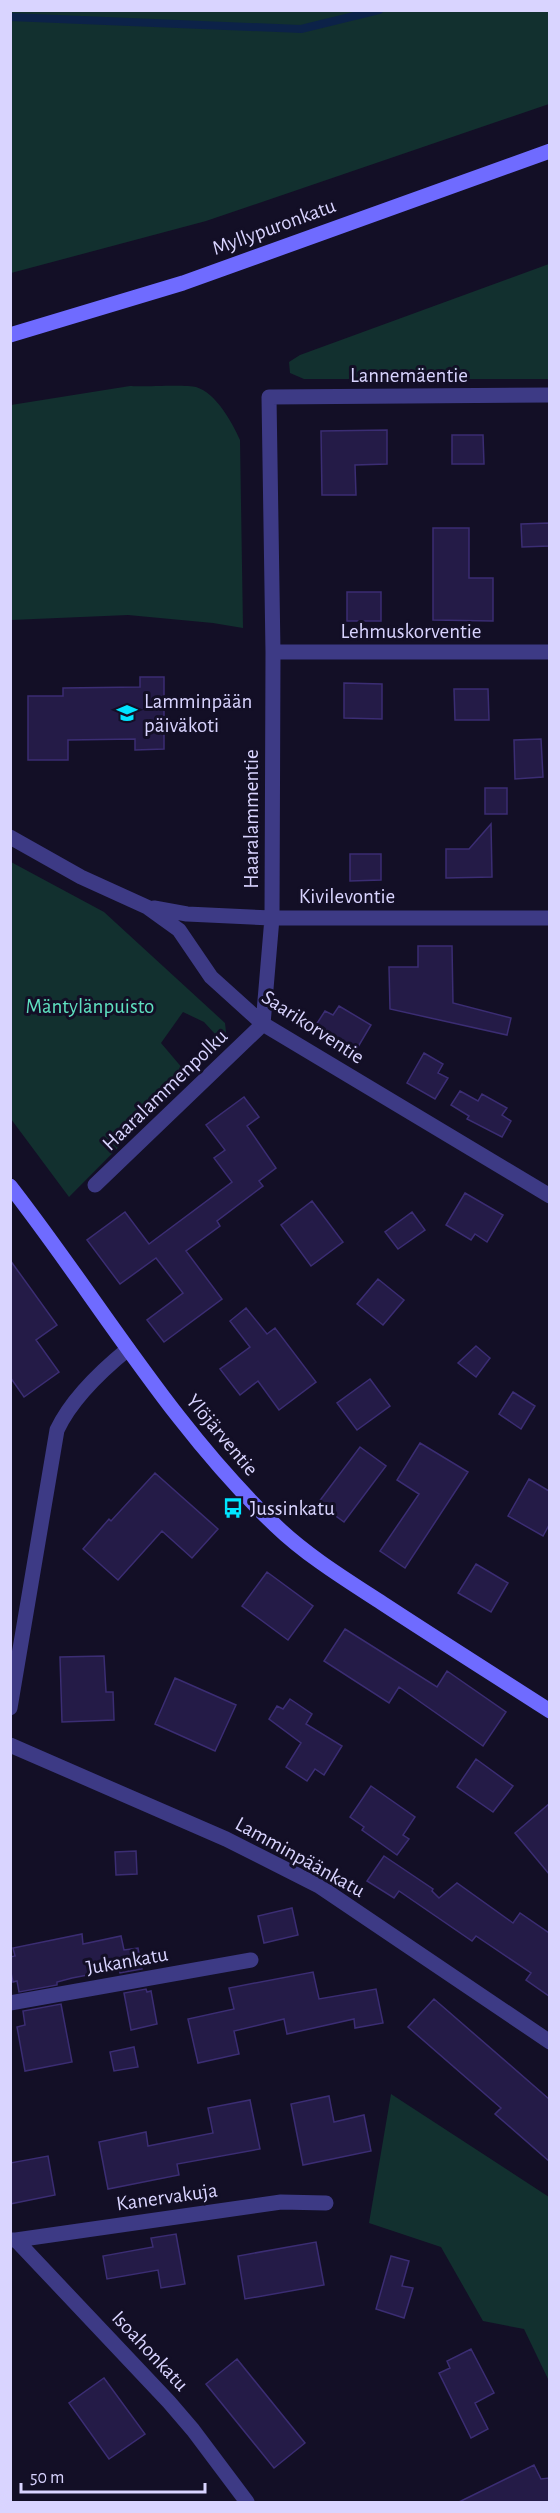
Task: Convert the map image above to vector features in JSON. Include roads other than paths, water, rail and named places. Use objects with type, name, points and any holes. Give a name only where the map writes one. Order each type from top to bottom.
[{"type":"main road","name":"Myllypuronkatu","points":[[10,335],[183,283],[549,151]]},
{"type":"main road","name":"Ylöjärventie","points":[[10,1186],[44,1229],[128,1349],[211,1458],[276,1527],[356,1586],[549,1711]]},
{"type":"street","name":"Lannemäentie","points":[[268,397],[549,394]]},
{"type":"street","name":"Haaralammentie","points":[[263,1024],[272,918],[273,652],[268,397]]},
{"type":"street","name":"Lehmuskorventie","points":[[273,652],[549,652]]},
{"type":"street","name":"Saarikorventie","points":[[10,837],[81,877],[147,907],[179,930],[211,977],[263,1024],[549,1196]]},
{"type":"street","name":"Kivilevontie","points":[[147,907],[187,915],[272,918],[549,918]]},
{"type":"street","name":"Haaralammenpolku","points":[[95,1185],[263,1024]]},
{"type":"street","points":[[10,1708],[14,1665],[57,1430],[63,1418],[99,1373],[128,1349]]},
{"type":"street","name":"Lamminpäänkatu","points":[[10,1745],[226,1839],[319,1886],[549,2042]]},
{"type":"street","name":"Jukankatu","points":[[10,2003],[251,1960]]},
{"type":"street","name":"Kanervakuja","points":[[13,2240],[281,2202],[326,2203]]},
{"type":"street","name":"Isoahonkatu","points":[[13,2240],[156,2388],[193,2430],[247,2502]]},
{"type":"waterway","points":[[10,17],[301,29],[379,10]]},
{"type":"place","name":"Lamminpään päiväkoti","points":[[127,713]]},
{"type":"place","name":"Jussinkatu","points":[[233,1508]]},
{"type":"park label","name":"Mäntylänpuisto","points":[[90,1006]]}]
